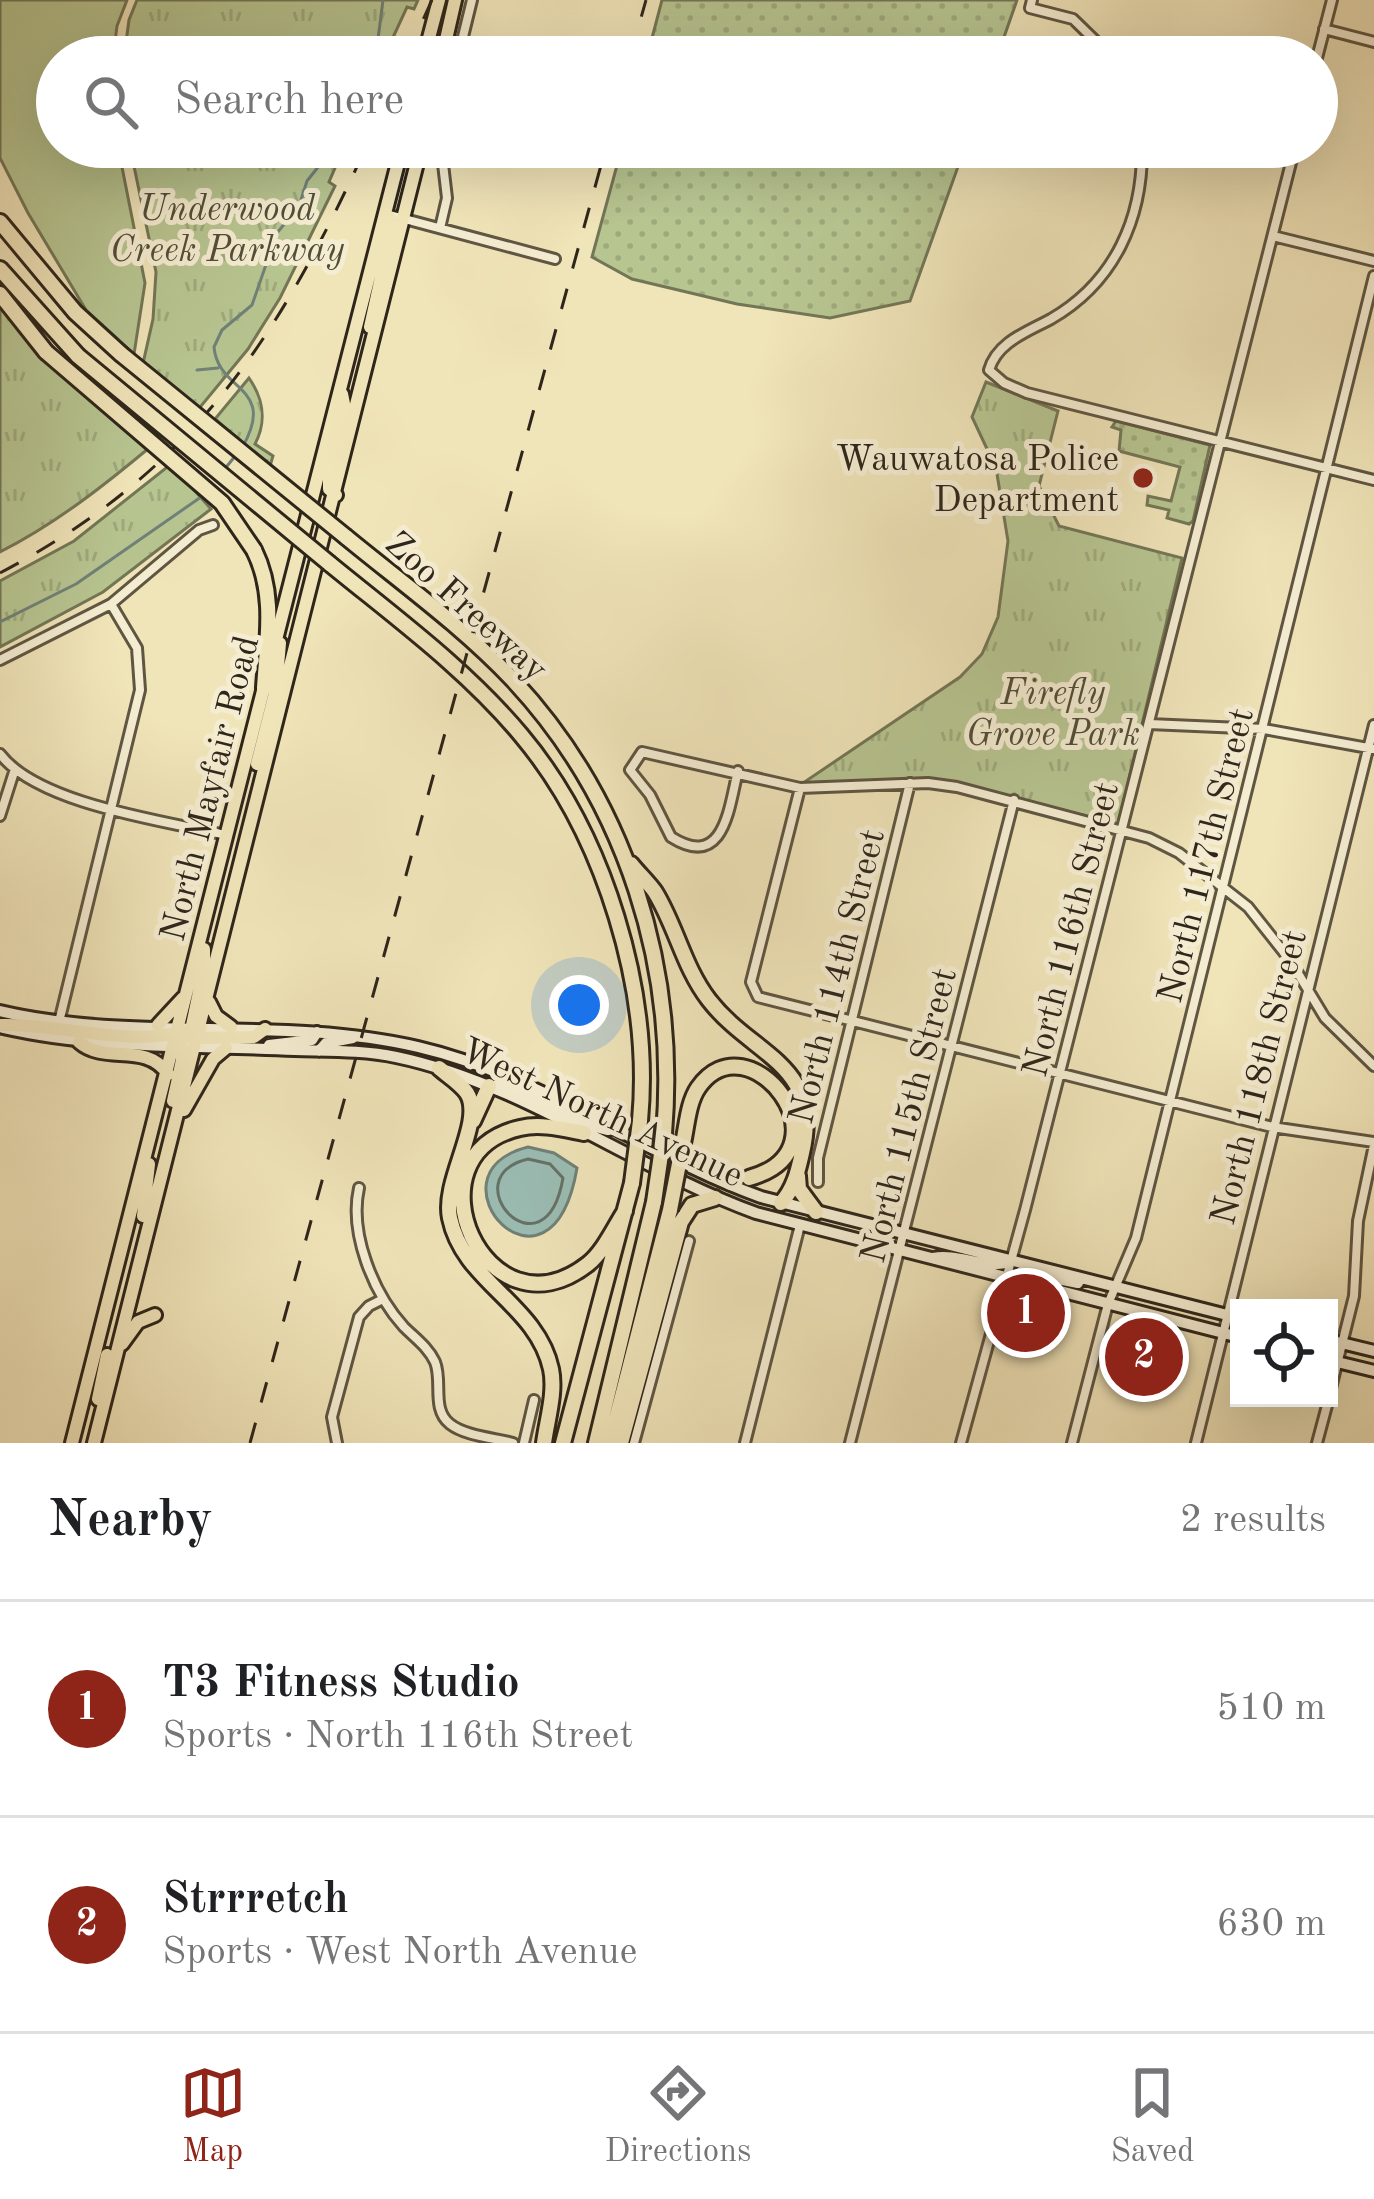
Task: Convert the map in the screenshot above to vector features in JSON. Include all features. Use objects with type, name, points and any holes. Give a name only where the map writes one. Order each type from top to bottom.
[{"type":"highway","name":"Zoo Freeway","points":[[0,222],[74,312],[121,354],[511,678],[586,773],[627,860],[666,1016],[664,1134],[654,1202],[596,1443]]},
{"type":"highway","name":"Zoo Freeway","points":[[0,269],[78,356],[452,663],[535,753],[584,833],[628,955],[640,1061],[640,1121],[632,1183],[563,1443]]},
{"type":"highway","points":[[0,294],[46,352],[222,502],[254,550],[266,580],[270,611],[264,688]]},
{"type":"highway","points":[[627,860],[654,891],[712,1004],[797,1083],[808,1116],[799,1189],[816,1212]]},
{"type":"highway","points":[[439,1068],[465,1090],[472,1112],[451,1179],[450,1221],[469,1262],[521,1311],[543,1345],[552,1381],[544,1443]]},
{"type":"highway","points":[[610,1443],[670,1210],[694,1094],[711,1075],[724,1069],[763,1075],[780,1087],[789,1102],[793,1129],[782,1160],[749,1178]]},
{"type":"highway","points":[[464,1142],[489,1086]]},
{"type":"highway","points":[[584,1133],[524,1127],[484,1148],[465,1183],[462,1210],[468,1234],[497,1269],[530,1281],[553,1280],[588,1263],[625,1211]]},
{"type":"highway","points":[[782,1203],[798,1172]]},
{"type":"highway","points":[[621,1443],[681,1222],[692,1205],[715,1198]]},
{"type":"main road","points":[[430,36],[439,0]]},
{"type":"main road","points":[[447,36],[455,0]]},
{"type":"main road","name":"North Mayfair Road","points":[[95,1438],[172,1132],[190,987],[397,168]]},
{"type":"main road","name":"North Mayfair Road","points":[[71,1443],[168,1074],[208,996],[336,495],[413,168]]},
{"type":"main road","points":[[368,360],[371,312],[392,228],[385,214]]},
{"type":"main road","points":[[336,495],[329,489],[329,479],[346,414],[341,388]]},
{"type":"main road","points":[[261,783],[256,769],[276,689],[281,618]]},
{"type":"main road","points":[[187,1036],[204,968],[204,933]]},
{"type":"main road","points":[[158,1025],[190,987]]},
{"type":"main road","points":[[208,996],[212,1012],[231,1027]]},
{"type":"main road","name":"West North Avenue","points":[[0,1011],[59,1022],[158,1025],[226,1048],[386,1055],[439,1068],[489,1086],[750,1211],[1230,1335]]},
{"type":"main road","points":[[0,1026],[91,1035],[254,1037],[265,1029]]},
{"type":"main road","name":"West North Avenue","points":[[0,1026],[79,1042],[187,1036],[231,1027],[356,1036],[416,1046],[496,1070],[706,1176],[782,1203],[1230,1315]]},
{"type":"main road","points":[[260,1048],[310,1040],[317,1032]]},
{"type":"main road","points":[[319,1051],[326,1042],[346,1042],[356,1036]]},
{"type":"main road","points":[[79,1042],[97,1052],[148,1057],[168,1074]]},
{"type":"main road","points":[[172,1132],[213,1059],[226,1048]]},
{"type":"main road","points":[[496,1070],[489,1086],[516,1089],[578,1120],[621,1132]]},
{"type":"main road","points":[[128,1308],[125,1286],[143,1214],[150,1139]]},
{"type":"main road","points":[[706,1176],[749,1178]]},
{"type":"main road","points":[[750,1211],[782,1203]]},
{"type":"main road","points":[[928,1259],[960,1256],[998,1265],[1012,1261]]},
{"type":"main road","points":[[1007,1279],[1022,1272],[1076,1283],[1093,1281]]},
{"type":"main road","points":[[95,1438],[100,1383],[117,1315],[111,1290]]},
{"type":"main road","points":[[117,1349],[138,1322],[155,1316]]},
{"type":"main road","points":[[1338,1343],[1374,1351]]},
{"type":"main road","points":[[1338,1362],[1374,1371]]},
{"type":"street","points":[[463,36],[472,0]]},
{"type":"street","points":[[1322,36],[1332,0]]},
{"type":"street","points":[[1031,4],[1073,19],[1090,36]]},
{"type":"street","points":[[1324,29],[1374,42]]},
{"type":"street","points":[[440,228],[447,198],[443,168]]},
{"type":"street","points":[[1140,168],[1135,213],[1114,262],[1072,306],[1001,348],[989,370],[1027,393],[1374,480]]},
{"type":"street","name":"North 116th Street","points":[[961,1443],[1012,1261],[1290,168]]},
{"type":"street","points":[[385,214],[555,259]]},
{"type":"street","points":[[1273,236],[1374,261]]},
{"type":"street","name":"North 117th Street","points":[[1072,1443],[1108,1304],[1136,1238],[1374,276]]},
{"type":"street","points":[[0,660],[111,604],[200,530],[214,525]]},
{"type":"street","points":[[59,1022],[141,677],[134,639],[111,604]]},
{"type":"street","points":[[1149,724],[1264,729],[1371,748]]},
{"type":"street","name":"North 118th Street","points":[[1237,1299],[1306,989],[1374,725]]},
{"type":"street","points":[[738,771],[724,829],[709,844],[694,847],[671,837],[650,795],[630,770],[642,752],[738,771],[800,788],[910,783],[957,787],[1122,828],[1179,853],[1225,886],[1271,934],[1346,1042],[1374,1066]]},
{"type":"street","points":[[0,754],[14,772],[52,791],[227,836]]},
{"type":"street","points":[[0,783],[14,772]]},
{"type":"street","points":[[0,817],[14,772]]},
{"type":"street","name":"North 114th Street","points":[[818,1182],[818,1158],[910,783]]},
{"type":"street","points":[[800,788],[752,991],[761,998],[1170,1102],[1273,1127],[1374,1144],[1358,1221],[1356,1282],[1338,1352]]},
{"type":"street","name":"North 115th Street","points":[[850,1443],[1014,800]]},
{"type":"street","points":[[359,1188],[356,1214],[371,1273],[383,1299],[433,1357],[440,1381],[438,1402],[450,1424],[513,1443]]},
{"type":"street","points":[[745,1443],[800,1225]]},
{"type":"street","points":[[634,1443],[689,1241]]},
{"type":"street","points":[[337,1443],[332,1417],[359,1317],[383,1299]]},
{"type":"street","name":"North 118th Street","points":[[1196,1443],[1230,1321]]},
{"type":"street","points":[[524,1443],[535,1400]]},
{"type":"street","points":[[1317,1443],[1326,1407]]},
{"type":"green space","points":[[0,0],[127,0],[116,36],[36,36],[36,168],[122,168],[145,283],[134,354],[86,310],[0,158]]},
{"type":"green space","points":[[137,0],[418,0],[414,9],[407,7],[394,36],[127,36]]},
{"type":"green space","points":[[662,0],[1017,0],[1004,36],[653,36]]},
{"type":"green space","name":"Underwood Creek Parkway","points":[[134,168],[335,168],[329,182],[335,186],[280,298],[248,349],[197,411],[142,368],[153,319],[156,272]]},
{"type":"green space","points":[[616,168],[958,168],[910,301],[830,318],[737,304],[632,279],[592,257]]},
{"type":"green space","name":"Underwood Creek Parkway","points":[[0,296],[64,363],[107,391],[155,443],[80,502],[0,552]]},
{"type":"green space","points":[[249,378],[262,411],[255,444],[273,456],[270,466],[215,419]]},
{"type":"green space","name":"Firefly Grove Park","points":[[986,382],[1058,411],[1039,486],[1059,526],[1182,558],[1118,824],[915,779],[803,783],[960,677],[982,654],[998,617],[1008,541],[996,468],[972,417]]},
{"type":"green space","points":[[1116,421],[1210,445],[1189,524],[1167,518],[1169,510],[1147,505],[1148,496],[1171,501],[1180,467],[1119,451],[1121,430],[1112,427]]},
{"type":"green space","points":[[171,464],[211,509],[103,592],[0,647],[0,581],[74,541]]},
{"type":"water","points":[[528,1147],[554,1153],[577,1168],[563,1212],[543,1233],[522,1235],[502,1225],[489,1206],[486,1183],[498,1162]]},
{"type":"waterway","points":[[378,36],[383,0]]},
{"type":"waterway","points":[[242,448],[251,427],[250,400],[225,373],[214,347],[222,330],[252,305],[277,233],[299,206],[307,181],[317,168]]},
{"type":"waterway","points":[[197,370],[218,368]]},
{"type":"waterway","points":[[223,471],[236,455]]},
{"type":"waterway","points":[[0,622],[76,584],[201,497]]},
{"type":"railway","points":[[416,36],[432,0]]},
{"type":"railway","points":[[636,36],[646,0]]},
{"type":"railway","points":[[0,573],[126,491],[222,394],[299,281],[356,168]]},
{"type":"railway","points":[[250,1443],[600,168]]},
{"type":"place","name":"Wauwatosa Police Department","points":[[1143,478]]},
{"type":"place","name":"T3 Fitness Studio","points":[[1026,1313]]},
{"type":"place","name":"Strrretch","points":[[1144,1357]]}]
